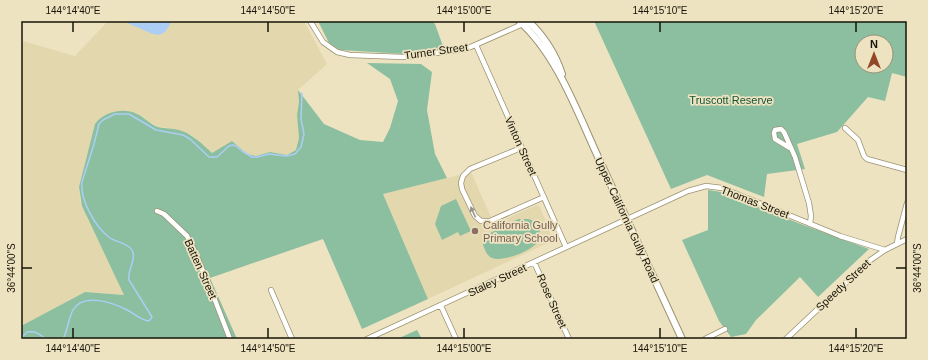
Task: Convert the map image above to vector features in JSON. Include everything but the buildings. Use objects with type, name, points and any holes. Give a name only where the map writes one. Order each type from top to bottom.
[{"type":"street","name":"Turner Street","points":[[310,21],[323,42],[337,52],[350,55],[409,57],[458,50],[476,45],[526,22]]},
{"type":"street","name":"Upper California Gully Road","points":[[526,22],[544,39],[554,54],[573,102],[682,339]]},
{"type":"street","name":"Vinton Street","points":[[476,45],[566,247]]},
{"type":"street","points":[[845,128],[858,140],[864,156],[867,159],[907,170]]},
{"type":"street","points":[[521,148],[474,167],[466,173],[462,180],[462,186],[475,216],[480,222],[490,221],[544,197]]},
{"type":"street","points":[[790,148],[797,163],[809,203],[811,216],[810,224]]},
{"type":"street","name":"Thomas Street","points":[[627,219],[688,191],[711,186],[722,188],[810,224],[885,250]]},
{"type":"street","points":[[897,244],[907,203]]},
{"type":"street","name":"Batten Street","points":[[157,211],[164,214],[187,236],[213,295],[230,339]]},
{"type":"street","name":"Staley Street","points":[[367,339],[627,219]]},
{"type":"street","name":"Speedy Street","points":[[786,339],[859,269],[875,256],[907,239]]},
{"type":"street","name":"Rose Street","points":[[534,262],[569,339]]},
{"type":"street","points":[[271,290],[292,339]]},
{"type":"street","points":[[441,306],[456,339]]},
{"type":"street","points":[[705,339],[725,329]]},
{"type":"shaded area","points":[[108,21],[304,21],[327,64],[298,90],[299,102],[297,115],[299,138],[296,150],[287,155],[270,152],[256,156],[247,154],[232,141],[212,153],[192,135],[178,130],[157,126],[144,118],[97,121],[79,187],[80,198],[82,206],[125,295],[85,292],[21,326],[21,42],[23,41],[75,56]]},
{"type":"shaded area","name":"California Gully Primary School","points":[[471,172],[494,224],[537,205],[540,207],[553,240],[428,299],[383,194]]},
{"type":"green space","points":[[318,21],[432,21],[435,24],[444,49],[405,54],[340,50],[329,43]]},
{"type":"green space","name":"Truscott Reserve","points":[[594,21],[907,21],[907,77],[894,74],[894,34],[854,34],[854,74],[892,74],[885,101],[868,97],[837,132],[797,144],[805,169],[767,174],[764,197],[707,175],[671,189]]},
{"type":"green space","points":[[367,63],[421,64],[432,72],[427,110],[435,154],[447,178],[383,194],[428,299],[362,329],[323,239],[210,278],[237,339],[21,339],[21,326],[85,292],[124,295],[82,206],[79,187],[95,124],[103,116],[120,111],[132,112],[140,115],[158,127],[177,129],[189,134],[212,153],[232,141],[247,154],[256,156],[270,152],[287,155],[296,150],[299,138],[297,115],[299,102],[298,90],[324,124],[360,140],[383,142],[390,128],[398,101],[390,79]]},
{"type":"green space","points":[[708,190],[721,192],[798,223],[869,249],[818,297],[800,277],[756,320],[746,334],[731,337],[719,321],[682,240],[708,230]]},
{"type":"green space","points":[[456,199],[471,231],[460,236],[458,232],[442,240],[435,224],[441,206]]},
{"type":"green space","points":[[519,219],[528,219],[535,222],[540,233],[540,237],[536,244],[521,253],[502,259],[490,257],[486,253],[483,245],[487,235],[506,224]]},
{"type":"green space","points":[[417,330],[422,339],[397,339]]},
{"type":"water","points":[[124,21],[171,21],[165,32],[158,35],[149,33]]},
{"type":"waterway","points":[[63,339],[73,310],[84,301],[91,300],[107,302],[121,307],[149,321],[152,317],[129,280],[129,272],[133,261],[132,250],[128,246],[110,238],[104,233],[94,220],[83,197],[82,182],[99,124],[103,120],[115,114],[129,114],[156,130],[183,135],[190,139],[209,157],[217,157],[229,146],[233,145],[252,157],[269,154],[286,156],[295,154],[301,147],[304,134],[301,119],[302,93]]},
{"type":"waterway","points":[[21,338],[27,332],[35,332],[45,339]]},
{"type":"place","name":"California Gully Primary School","points":[[475,231]]}]
